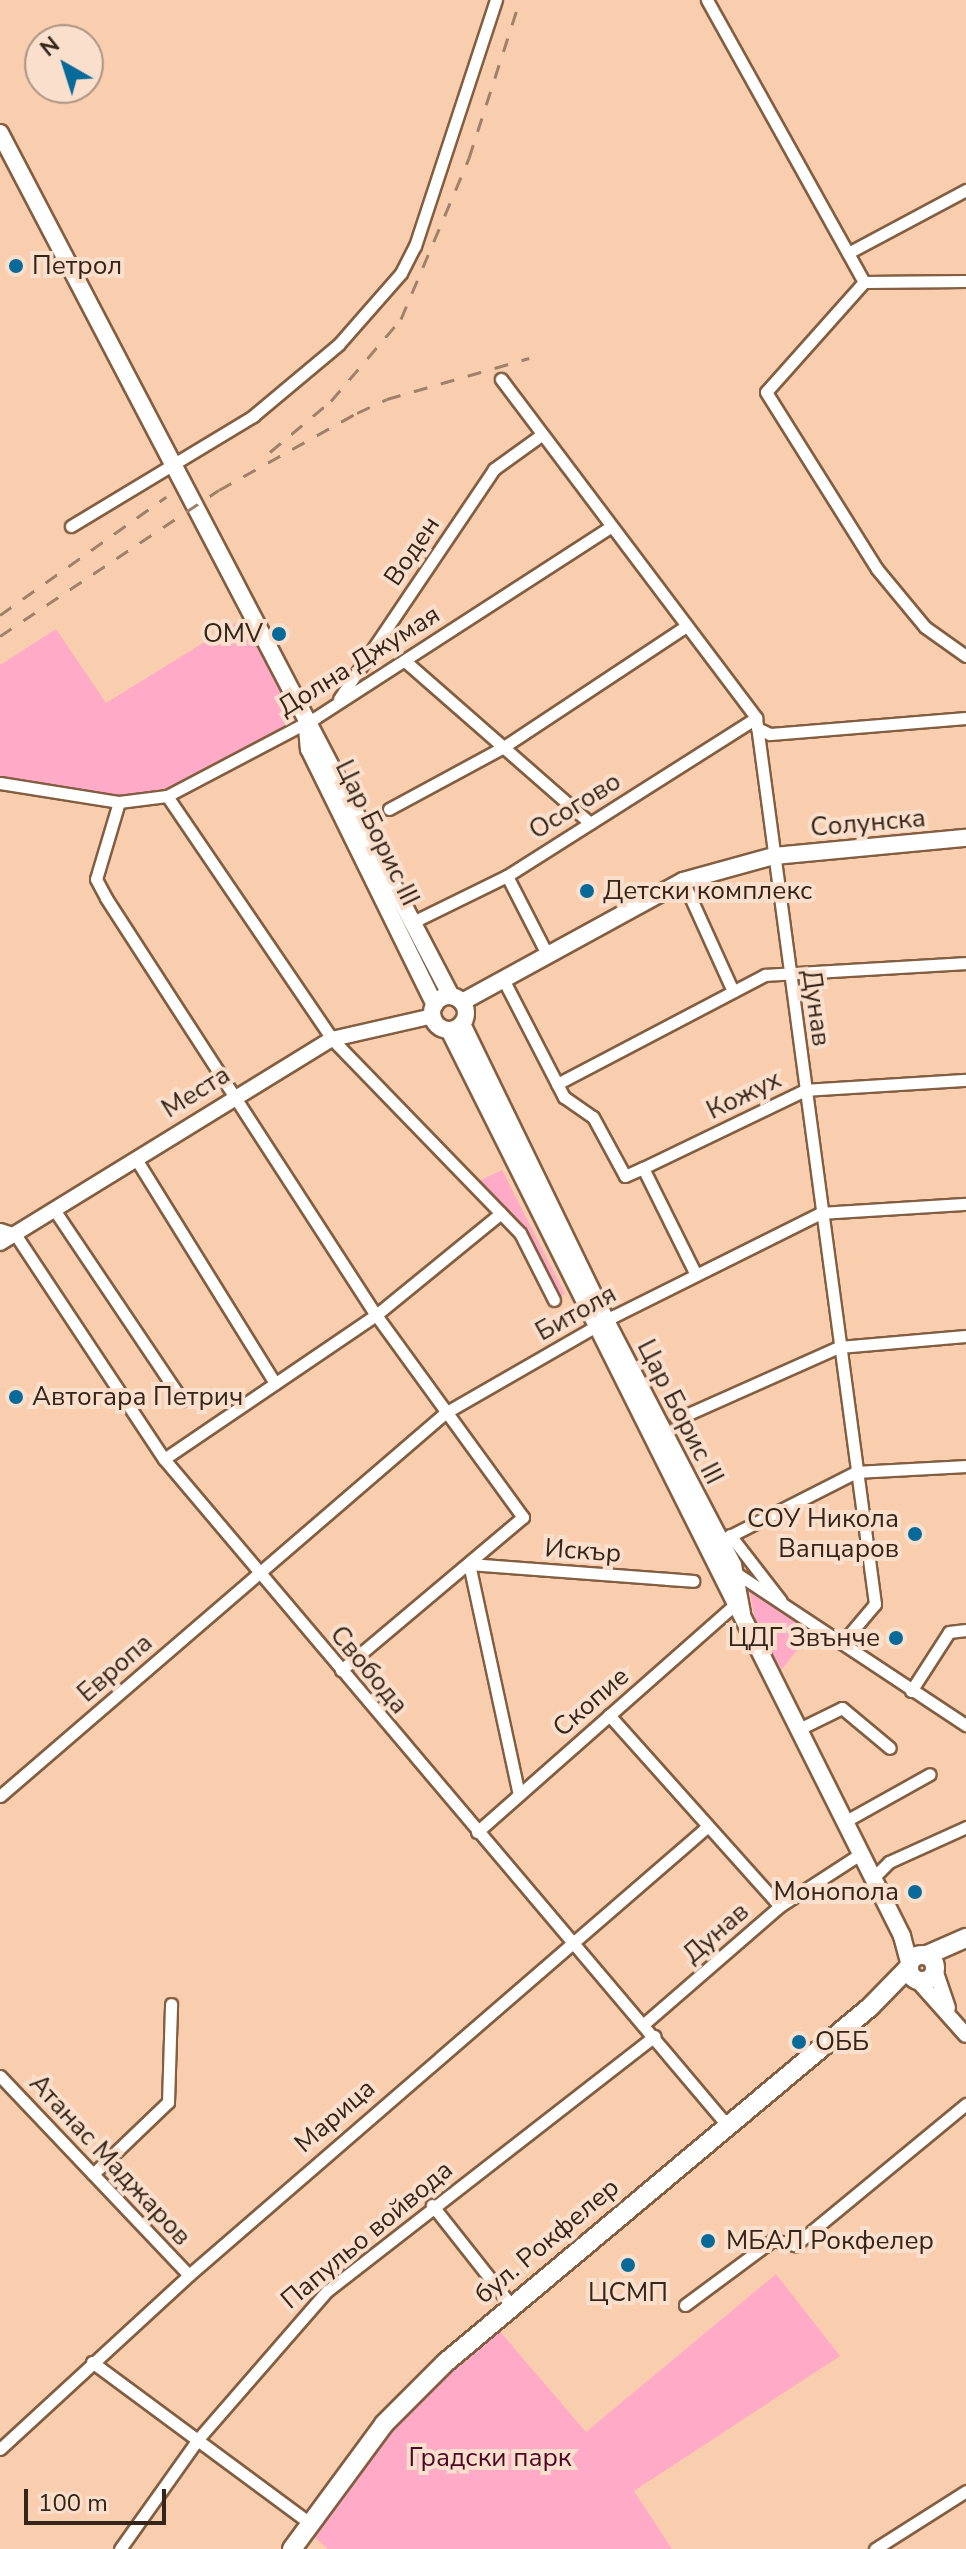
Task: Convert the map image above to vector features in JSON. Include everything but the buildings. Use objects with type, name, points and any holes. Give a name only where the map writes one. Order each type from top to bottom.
[{"type":"main road","name":"Цар Борис III","points":[[0,133],[306,723],[456,999]]},
{"type":"main road","name":"Цар Борис III","points":[[306,723],[309,749],[434,1010]]},
{"type":"main road","name":"Солунска","points":[[774,856],[966,838]]},
{"type":"main road","points":[[456,999],[466,1013],[456,1027],[434,1010],[456,999],[503,979],[683,881],[774,856]]},
{"type":"main road","name":"Цар Борис III","points":[[456,1027],[601,1324],[733,1606],[902,1936],[921,1967]]},
{"type":"main road","name":"Цар Борис III","points":[[601,1324],[725,1538],[734,1569]]},
{"type":"main road","points":[[717,1572],[734,1569],[744,1626]]},
{"type":"main road","name":"бул. Рокфелер","points":[[292,2549],[384,2424],[511,2305],[870,2007],[921,1967],[965,1939]]},
{"type":"street","points":[[71,526],[253,416],[338,345],[401,273],[415,246],[496,0]]},
{"type":"street","points":[[707,0],[864,282]]},
{"type":"street","points":[[848,253],[966,190]]},
{"type":"street","points":[[966,281],[864,282],[766,392],[877,569],[925,627],[966,656]]},
{"type":"street","points":[[501,379],[540,436],[756,723],[770,734],[966,718]]},
{"type":"street","name":"Воден","points":[[334,705],[494,469],[540,436]]},
{"type":"street","name":"Долна Джумая","points":[[0,783],[119,802],[167,796],[306,723],[610,527]]},
{"type":"street","points":[[389,809],[502,748],[685,627]]},
{"type":"street","points":[[405,661],[590,823]]},
{"type":"street","name":"Осогово","points":[[413,922],[507,876],[756,723]]},
{"type":"street","name":"Дунав","points":[[756,723],[875,1604],[842,1643]]},
{"type":"street","points":[[167,796],[332,1039],[520,1233],[554,1300]]},
{"type":"street","points":[[119,802],[96,879],[232,1098],[376,1315],[523,1517],[341,1670]]},
{"type":"street","points":[[507,876],[547,954]]},
{"type":"street","points":[[683,881],[733,991]]},
{"type":"street","points":[[557,1084],[765,975],[966,963]]},
{"type":"street","points":[[503,979],[564,1097],[593,1117],[625,1176],[643,1168],[696,1275]]},
{"type":"street","name":"Места","points":[[0,1243],[7,1231],[55,1211],[232,1098],[332,1039],[434,1010]]},
{"type":"street","name":"Кожух","points":[[643,1168],[805,1090],[966,1080]]},
{"type":"street","points":[[136,1159],[275,1383]]},
{"type":"street","name":"Битоля","points":[[259,1573],[445,1413],[601,1324],[821,1213],[966,1204]]},
{"type":"street","points":[[55,1211],[182,1400]]},
{"type":"street","points":[[164,1459],[376,1315],[501,1213]]},
{"type":"street","name":"Свобода","points":[[7,1231],[164,1459],[477,1832],[645,2023],[727,2125]]},
{"type":"street","points":[[677,1419],[839,1347],[966,1336]]},
{"type":"street","points":[[786,1607],[725,1538],[856,1472],[966,1466]]},
{"type":"street","points":[[469,1564],[519,1795]]},
{"type":"street","name":"Искър","points":[[469,1564],[693,1581]]},
{"type":"street","name":"Цар Борис III","points":[[734,1569],[786,1607],[966,1725]]},
{"type":"street","name":"Европа","points":[[0,1796],[259,1573]]},
{"type":"street","name":"Скопие","points":[[477,1832],[733,1606]]},
{"type":"street","points":[[911,1691],[949,1632],[966,1630]]},
{"type":"street","points":[[797,1730],[842,1708],[890,1748]]},
{"type":"street","points":[[609,1715],[780,1906]]},
{"type":"street","points":[[844,1822],[930,1774]]},
{"type":"street","name":"Марица","points":[[0,2449],[189,2275],[708,1826]]},
{"type":"street","points":[[873,1878],[889,1862],[966,1827]]},
{"type":"street","name":"Дунав","points":[[645,2023],[780,1906],[860,1854]]},
{"type":"street","points":[[921,1967],[966,2035]]},
{"type":"street","points":[[93,2174],[168,2102],[171,2004]]},
{"type":"street","name":"Папульо войвода","points":[[120,2549],[199,2438],[327,2291],[432,2205],[655,2036]]},
{"type":"street","name":"Атанас Маджаров","points":[[0,2076],[189,2275]]},
{"type":"street","points":[[685,2305],[773,2240],[795,2245],[966,2104]]},
{"type":"street","points":[[432,2205],[511,2305]]},
{"type":"street","points":[[92,2362],[199,2438],[311,2524]]},
{"type":"street","points":[[875,2549],[961,2494],[966,2508]]},
{"type":"green space","points":[[250,614],[306,723],[145,801],[0,783],[0,665],[56,629],[106,703]]},
{"type":"green space","points":[[502,1170],[565,1294],[554,1300],[520,1233],[473,1184]]},
{"type":"green space","points":[[749,1588],[812,1632],[777,1675],[755,1620]]},
{"type":"green space","name":"Градски парк","points":[[776,2274],[840,2356],[634,2491],[672,2549],[328,2549],[312,2535],[399,2419],[496,2327],[586,2432]]},
{"type":"railway","points":[[270,452],[331,401],[401,319],[469,158],[520,0]]},
{"type":"railway","points":[[0,636],[219,490],[357,413],[387,399],[529,358]]},
{"type":"railway","points":[[0,615],[166,497]]},
{"type":"place","name":"Петрол","points":[[16,266]]},
{"type":"place","name":"OMV","points":[[279,634]]},
{"type":"place","name":"Детски комплекс","points":[[587,891]]},
{"type":"place","name":"Автогара Петрич","points":[[16,1397]]},
{"type":"place","name":"СОУ Никола Вапцаров","points":[[915,1534]]},
{"type":"place","name":"ЦДГ Звънче","points":[[896,1638]]},
{"type":"place","name":"Монопола","points":[[915,1892]]},
{"type":"place","name":"ОББ","points":[[799,2042]]},
{"type":"place","name":"МБАЛ Рокфелер","points":[[708,2241]]},
{"type":"place","name":"ЦСМП","points":[[628,2265]]}]
